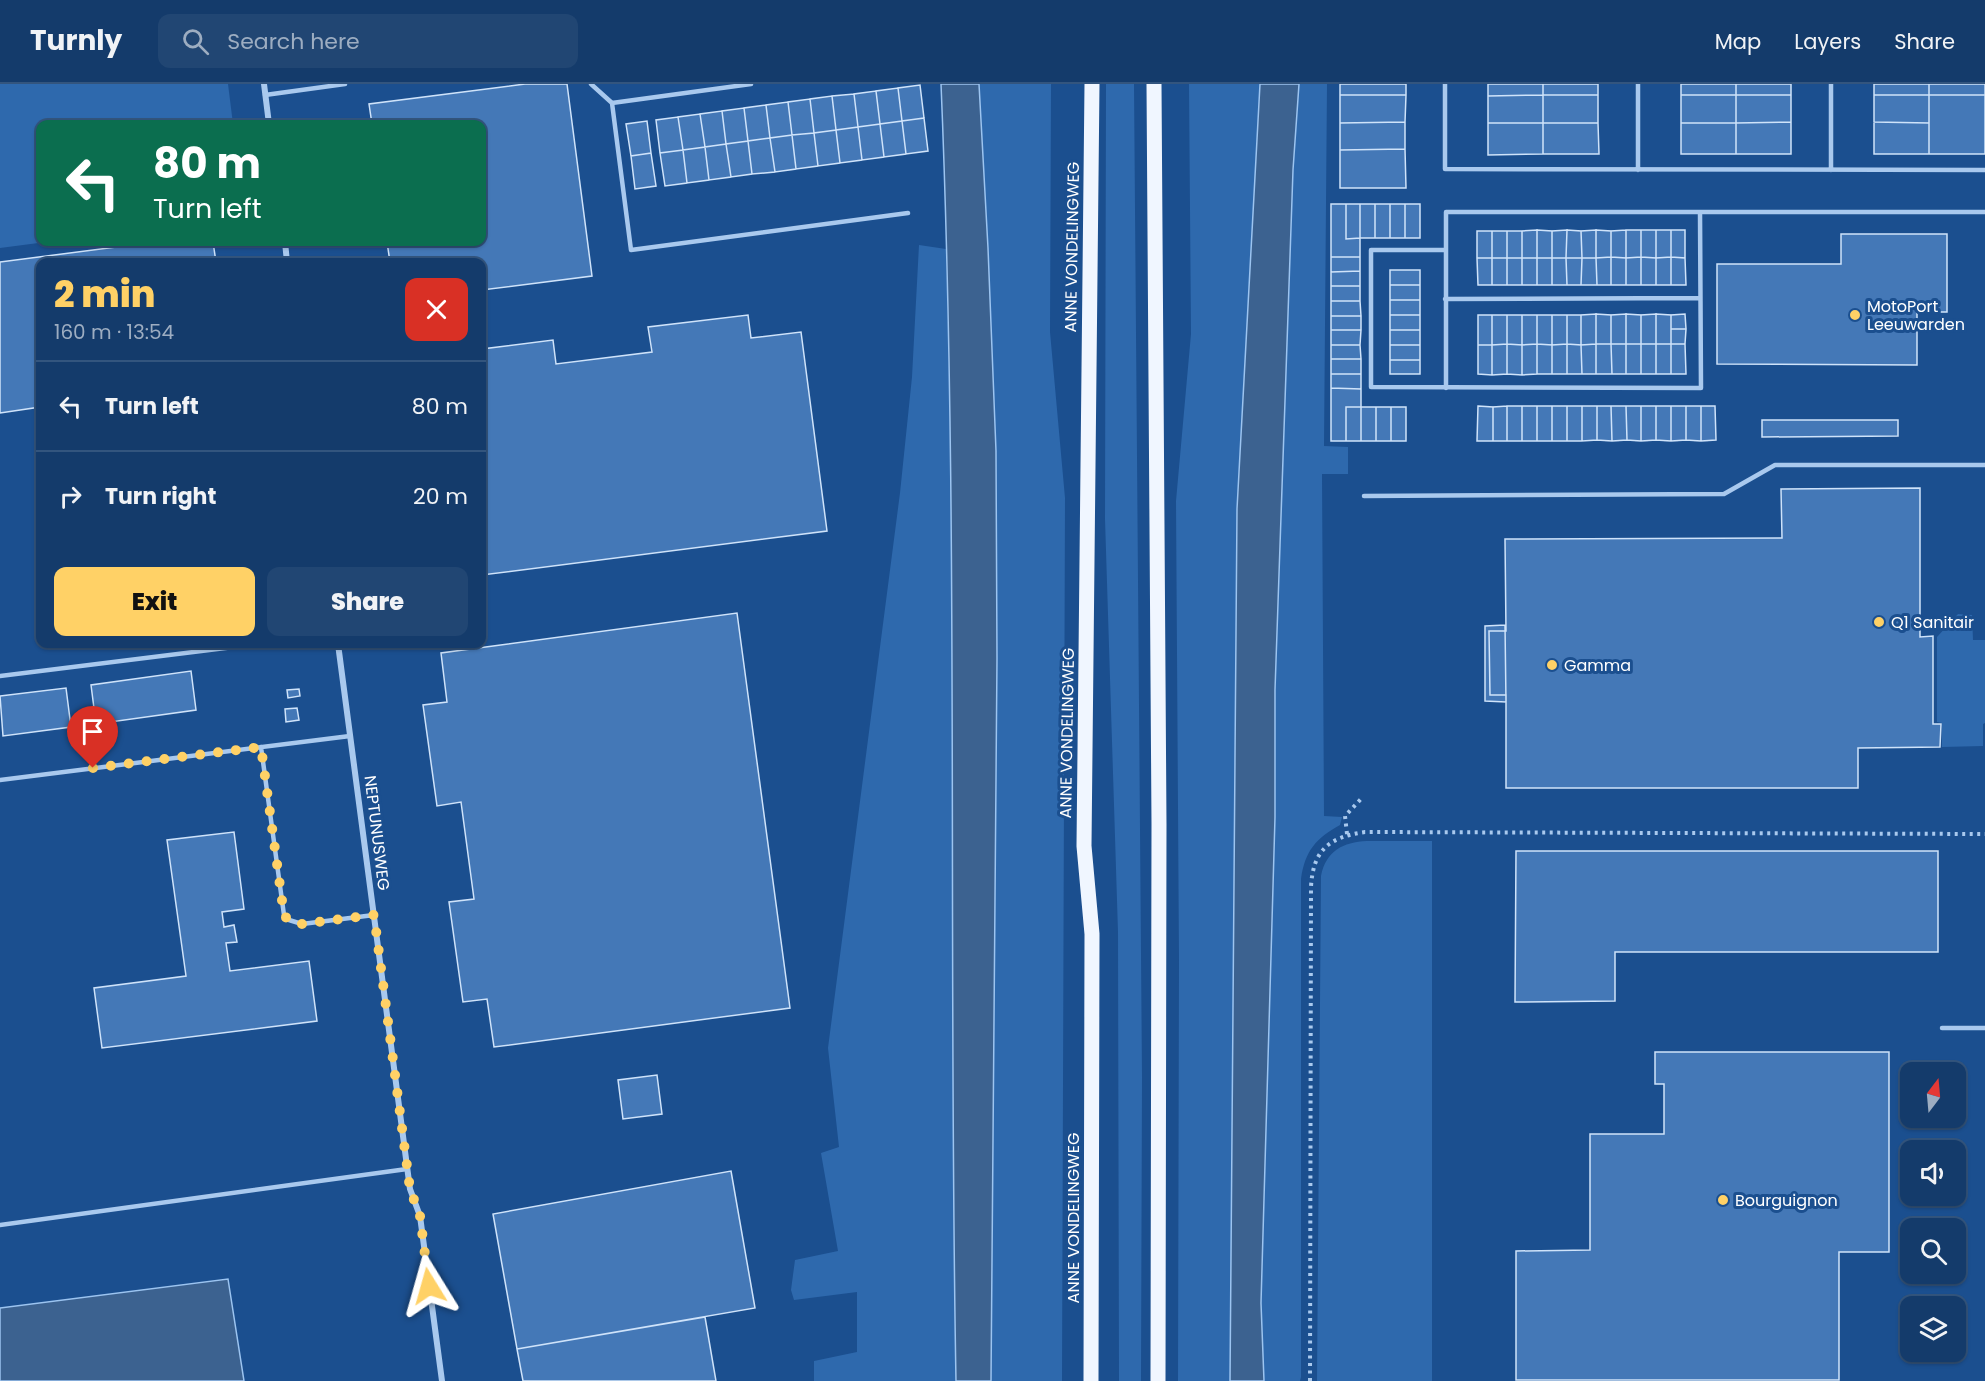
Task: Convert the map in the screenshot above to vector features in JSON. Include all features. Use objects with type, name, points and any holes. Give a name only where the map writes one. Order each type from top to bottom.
[{"type":"main road","name":"ANNE VONDELINGWEG","points":[[1091,1381],[1092,934],[1084,846],[1092,84]]},
{"type":"main road","points":[[1154,84],[1159,812],[1158,1381]]},
{"type":"street","points":[[264,84],[268,120]]},
{"type":"street","name":"NEPTUNUSWEG","points":[[339,648],[407,1169],[410,1189],[420,1216],[442,1381]]},
{"type":"lane","points":[[265,95],[345,84]]},
{"type":"lane","points":[[591,84],[612,103],[631,250],[908,213]]},
{"type":"lane","points":[[612,103],[751,84]]},
{"type":"lane","points":[[1445,84],[1445,169],[1985,170]]},
{"type":"lane","points":[[1638,84],[1638,170]]},
{"type":"lane","points":[[1831,84],[1831,170]]},
{"type":"lane","points":[[1446,388],[1446,212],[1985,212]]},
{"type":"lane","points":[[1446,250],[1371,250],[1371,387],[1701,388],[1700,212]]},
{"type":"lane","points":[[1445,299],[1700,298]]},
{"type":"lane","points":[[1364,496],[1724,494],[1775,465],[1985,465]]},
{"type":"lane","points":[[0,676],[226,648]]},
{"type":"lane","points":[[0,780],[350,736]]},
{"type":"lane","points":[[261,747],[284,915],[289,921],[302,924],[374,915]]},
{"type":"lane","points":[[1942,1028],[1985,1028]]},
{"type":"lane","points":[[0,1225],[407,1169]]},
{"type":"path","points":[[1347,834],[1345,816],[1360,799]]},
{"type":"path","points":[[1310,1381],[1312,872],[1316,860],[1335,838],[1365,832],[1985,834]]},
{"type":"shaded area","points":[[0,84],[228,84],[232,120],[36,120],[36,243],[0,248]]},
{"type":"shaded area","points":[[941,84],[979,84],[996,451],[997,658],[991,1381],[956,1381],[952,570]]},
{"type":"shaded area","points":[[979,84],[1051,84],[1050,332],[1065,498],[1062,1381],[991,1381],[997,658],[996,451]]},
{"type":"shaded area","points":[[1106,84],[1134,84],[1142,1077],[1141,1381],[1119,1381],[1118,932],[1105,519]]},
{"type":"shaded area","points":[[1189,84],[1260,84],[1237,509],[1230,1381],[1178,1381],[1179,961],[1176,501],[1191,334]]},
{"type":"shaded area","points":[[1260,84],[1299,84],[1293,170],[1275,690],[1275,817],[1261,1303],[1264,1381],[1230,1381],[1237,509]]},
{"type":"shaded area","points":[[1299,84],[1327,84],[1324,446],[1348,447],[1348,474],[1322,474],[1324,816],[1342,817],[1340,825],[1324,835],[1313,846],[1305,861],[1301,879],[1301,1377],[1300,1381],[1264,1381],[1261,1303],[1275,817],[1275,690],[1293,170]]},
{"type":"shaded area","points":[[919,245],[946,249],[951,445],[956,1381],[814,1381],[814,1361],[857,1352],[857,1292],[794,1300],[791,1290],[795,1260],[838,1251],[821,1153],[839,1147],[828,1048],[900,493],[912,377]]},
{"type":"shaded area","points":[[1958,614],[1972,615],[1973,640],[1985,640],[1983,746],[1942,747],[1942,723],[1937,722],[1937,637]]},
{"type":"shaded area","points":[[1432,841],[1432,1381],[1317,1381],[1321,876],[1323,867],[1331,854],[1350,843]]},
{"type":"shaded area","points":[[228,1279],[244,1381],[0,1381],[0,1308]]},
{"type":"building","points":[[525,84],[567,84],[592,276],[486,289],[486,258],[389,258],[388,246],[486,246],[486,120],[371,120],[369,104]]},
{"type":"building","points":[[1340,84],[1406,84],[1406,95],[1340,95]]},
{"type":"building","points":[[1488,84],[1543,84],[1543,95],[1488,96]]},
{"type":"building","points":[[1543,84],[1598,84],[1598,95],[1543,95]]},
{"type":"building","points":[[1681,84],[1736,84],[1736,95],[1681,95]]},
{"type":"building","points":[[1736,84],[1791,84],[1791,95],[1736,95]]},
{"type":"building","points":[[1874,84],[1929,84],[1929,95],[1874,95]]},
{"type":"building","points":[[1929,84],[1985,84],[1985,95],[1929,95]]},
{"type":"building","points":[[920,85],[924,118],[902,121],[898,88]]},
{"type":"building","points":[[898,88],[902,121],[880,124],[876,91]]},
{"type":"building","points":[[876,91],[880,124],[858,127],[854,94]]},
{"type":"building","points":[[854,94],[858,127],[836,130],[832,96]]},
{"type":"building","points":[[1340,95],[1406,95],[1405,122],[1340,123]]},
{"type":"building","points":[[1543,95],[1598,95],[1598,123],[1543,123]]},
{"type":"building","points":[[1543,95],[1543,123],[1488,123],[1488,96]]},
{"type":"building","points":[[1681,95],[1736,95],[1736,123],[1681,123]]},
{"type":"building","points":[[1736,95],[1791,95],[1791,122],[1736,123]]},
{"type":"building","points":[[1874,95],[1929,95],[1929,123],[1874,122]]},
{"type":"building","points":[[1929,95],[1985,95],[1985,154],[1929,154]]},
{"type":"building","points":[[832,96],[836,130],[814,133],[810,99]]},
{"type":"building","points":[[810,99],[814,133],[792,135],[788,102]]},
{"type":"building","points":[[788,102],[792,135],[770,138],[766,105]]},
{"type":"building","points":[[766,105],[770,138],[748,141],[744,108]]},
{"type":"building","points":[[744,108],[748,141],[726,144],[722,111]]},
{"type":"building","points":[[722,111],[726,144],[705,147],[700,114]]},
{"type":"building","points":[[700,114],[705,147],[683,150],[678,117]]},
{"type":"building","points":[[678,117],[683,150],[660,153],[656,120]]},
{"type":"building","points":[[924,118],[928,151],[906,154],[902,121]]},
{"type":"building","points":[[647,121],[651,153],[631,156],[626,124]]},
{"type":"building","points":[[902,121],[906,154],[884,157],[880,124]]},
{"type":"building","points":[[1405,122],[1405,149],[1340,150],[1340,123]]},
{"type":"building","points":[[1791,122],[1791,154],[1736,154],[1736,123]]},
{"type":"building","points":[[1874,122],[1929,123],[1929,154],[1874,154]]},
{"type":"building","points":[[1488,123],[1543,123],[1543,154],[1488,155]]},
{"type":"building","points":[[1543,123],[1598,123],[1599,154],[1543,154]]},
{"type":"building","points":[[1681,123],[1736,123],[1736,154],[1681,154]]},
{"type":"building","points":[[880,124],[884,157],[862,160],[858,127]]},
{"type":"building","points":[[858,127],[862,160],[840,163],[836,130]]},
{"type":"building","points":[[836,130],[840,163],[818,166],[814,133]]},
{"type":"building","points":[[814,133],[818,166],[796,169],[792,135]]},
{"type":"building","points":[[792,135],[796,169],[775,172],[770,138]]},
{"type":"building","points":[[770,138],[775,172],[752,174],[748,141]]},
{"type":"building","points":[[748,141],[752,174],[731,177],[726,144]]},
{"type":"building","points":[[726,144],[731,177],[709,180],[705,147]]},
{"type":"building","points":[[705,147],[709,180],[687,183],[683,150]]},
{"type":"building","points":[[1405,149],[1406,188],[1340,188],[1340,150]]},
{"type":"building","points":[[683,150],[687,183],[665,186],[660,153]]},
{"type":"building","points":[[651,153],[656,186],[635,189],[631,156]]},
{"type":"building","points":[[1331,204],[1346,204],[1346,239],[1360,238],[1360,257],[1331,257]]},
{"type":"building","points":[[1346,204],[1360,204],[1360,238],[1346,239]]},
{"type":"building","points":[[1360,204],[1375,204],[1375,238],[1360,238]]},
{"type":"building","points":[[1375,204],[1390,204],[1390,238],[1375,238]]},
{"type":"building","points":[[1390,204],[1405,204],[1405,238],[1390,238]]},
{"type":"building","points":[[1405,204],[1420,204],[1420,238],[1405,238]]},
{"type":"building","points":[[1537,230],[1537,258],[1522,258],[1522,231]]},
{"type":"building","points":[[1537,230],[1552,231],[1552,258],[1537,258]]},
{"type":"building","points":[[1567,230],[1566,258],[1552,258],[1552,231]]},
{"type":"building","points":[[1567,230],[1581,231],[1582,258],[1566,258]]},
{"type":"building","points":[[1596,230],[1611,231],[1611,257],[1596,258]]},
{"type":"building","points":[[1596,230],[1596,258],[1582,258],[1581,231]]},
{"type":"building","points":[[1626,230],[1626,258],[1611,257],[1611,231]]},
{"type":"building","points":[[1626,230],[1641,230],[1641,257],[1626,258]]},
{"type":"building","points":[[1641,230],[1656,230],[1656,258],[1641,257]]},
{"type":"building","points":[[1656,230],[1671,230],[1671,257],[1656,258]]},
{"type":"building","points":[[1671,230],[1685,230],[1685,258],[1671,257]]},
{"type":"building","points":[[1477,231],[1492,231],[1492,258],[1477,258]]},
{"type":"building","points":[[1492,231],[1507,231],[1507,258],[1492,258]]},
{"type":"building","points":[[1507,231],[1522,231],[1522,258],[1507,258]]},
{"type":"building","points":[[1841,234],[1947,234],[1947,312],[1917,312],[1917,365],[1717,364],[1717,264],[1841,264]]},
{"type":"building","points":[[124,246],[214,246],[215,258],[36,258],[36,408],[0,413],[0,262]]},
{"type":"building","points":[[1331,257],[1360,257],[1360,271],[1331,272]]},
{"type":"building","points":[[1611,257],[1611,285],[1597,285],[1596,258]]},
{"type":"building","points":[[1611,257],[1626,258],[1626,285],[1611,285]]},
{"type":"building","points":[[1641,257],[1641,285],[1626,285],[1626,258]]},
{"type":"building","points":[[1641,257],[1656,258],[1656,285],[1641,285]]},
{"type":"building","points":[[1671,257],[1671,285],[1656,285],[1656,258]]},
{"type":"building","points":[[1671,257],[1685,258],[1686,285],[1671,285]]},
{"type":"building","points":[[1477,258],[1492,258],[1492,285],[1478,285]]},
{"type":"building","points":[[1492,258],[1507,258],[1507,285],[1492,285]]},
{"type":"building","points":[[1507,258],[1522,258],[1522,285],[1507,285]]},
{"type":"building","points":[[1522,258],[1537,258],[1537,285],[1522,285]]},
{"type":"building","points":[[1537,258],[1552,258],[1552,285],[1537,285]]},
{"type":"building","points":[[1552,258],[1566,258],[1567,285],[1552,285]]},
{"type":"building","points":[[1566,258],[1582,258],[1581,285],[1567,285]]},
{"type":"building","points":[[1582,258],[1596,258],[1597,285],[1581,285]]},
{"type":"building","points":[[1390,270],[1420,270],[1420,285],[1390,285]]},
{"type":"building","points":[[1360,271],[1360,286],[1331,286],[1331,272]]},
{"type":"building","points":[[1390,285],[1420,285],[1420,300],[1390,300]]},
{"type":"building","points":[[1331,286],[1360,286],[1360,301],[1331,301]]},
{"type":"building","points":[[1390,300],[1420,300],[1420,315],[1390,315]]},
{"type":"building","points":[[1331,301],[1360,301],[1361,316],[1331,316]]},
{"type":"building","points":[[1596,314],[1596,344],[1581,345],[1581,315]]},
{"type":"building","points":[[1596,314],[1611,315],[1611,344],[1596,344]]},
{"type":"building","points":[[1626,314],[1626,344],[1611,344],[1611,315]]},
{"type":"building","points":[[1626,314],[1641,315],[1641,344],[1626,344]]},
{"type":"building","points":[[1656,314],[1656,344],[1641,344],[1641,315]]},
{"type":"building","points":[[1656,314],[1671,315],[1671,344],[1656,344]]},
{"type":"building","points":[[1685,314],[1686,329],[1671,329],[1671,315]]},
{"type":"building","points":[[748,315],[751,338],[801,332],[827,531],[486,574],[486,348],[553,340],[556,364],[652,352],[648,327]]},
{"type":"building","points":[[1390,315],[1420,315],[1420,330],[1390,330]]},
{"type":"building","points":[[1478,315],[1492,315],[1492,345],[1478,345]]},
{"type":"building","points":[[1492,315],[1507,315],[1507,344],[1492,345]]},
{"type":"building","points":[[1507,315],[1522,315],[1522,345],[1507,344]]},
{"type":"building","points":[[1522,315],[1537,315],[1537,344],[1522,345]]},
{"type":"building","points":[[1537,315],[1552,315],[1552,345],[1537,344]]},
{"type":"building","points":[[1552,315],[1567,315],[1567,344],[1552,345]]},
{"type":"building","points":[[1567,315],[1581,315],[1581,345],[1567,344]]},
{"type":"building","points":[[1331,316],[1361,316],[1361,330],[1331,330]]},
{"type":"building","points":[[1671,329],[1686,329],[1685,344],[1671,344]]},
{"type":"building","points":[[1331,330],[1361,330],[1360,345],[1331,345]]},
{"type":"building","points":[[1390,330],[1420,330],[1420,345],[1390,345]]},
{"type":"building","points":[[1507,344],[1507,374],[1492,375],[1492,345]]},
{"type":"building","points":[[1507,344],[1522,345],[1522,375],[1507,374]]},
{"type":"building","points":[[1537,344],[1537,374],[1522,375],[1522,345]]},
{"type":"building","points":[[1537,344],[1552,345],[1552,374],[1537,374]]},
{"type":"building","points":[[1567,344],[1567,374],[1552,374],[1552,345]]},
{"type":"building","points":[[1567,344],[1581,345],[1582,374],[1567,374]]},
{"type":"building","points":[[1596,344],[1596,374],[1582,374],[1581,345]]},
{"type":"building","points":[[1596,344],[1611,344],[1612,374],[1596,374]]},
{"type":"building","points":[[1611,344],[1626,344],[1626,374],[1612,374]]},
{"type":"building","points":[[1626,344],[1641,344],[1641,374],[1626,374]]},
{"type":"building","points":[[1641,344],[1656,344],[1656,374],[1641,374]]},
{"type":"building","points":[[1656,344],[1671,344],[1671,374],[1656,374]]},
{"type":"building","points":[[1671,344],[1685,344],[1686,374],[1671,374]]},
{"type":"building","points":[[1331,345],[1360,345],[1361,359],[1331,359]]},
{"type":"building","points":[[1390,345],[1420,345],[1420,360],[1390,360]]},
{"type":"building","points":[[1478,345],[1492,345],[1492,375],[1478,374]]},
{"type":"building","points":[[1331,359],[1361,359],[1361,374],[1331,374]]},
{"type":"building","points":[[1390,360],[1420,360],[1420,374],[1390,374]]},
{"type":"building","points":[[1331,374],[1361,374],[1361,389],[1331,388]]},
{"type":"building","points":[[1331,388],[1361,389],[1361,407],[1346,407],[1346,441],[1331,441]]},
{"type":"building","points":[[1478,406],[1493,407],[1493,441],[1477,441]]},
{"type":"building","points":[[1507,406],[1522,406],[1522,441],[1507,441]]},
{"type":"building","points":[[1507,406],[1507,441],[1493,441],[1493,407]]},
{"type":"building","points":[[1522,406],[1537,406],[1537,441],[1522,441]]},
{"type":"building","points":[[1537,406],[1552,406],[1552,441],[1537,441]]},
{"type":"building","points":[[1552,406],[1567,406],[1567,441],[1552,441]]},
{"type":"building","points":[[1567,406],[1582,406],[1582,441],[1567,441]]},
{"type":"building","points":[[1582,406],[1597,406],[1597,440],[1582,441]]},
{"type":"building","points":[[1597,406],[1611,406],[1612,441],[1597,440]]},
{"type":"building","points":[[1611,406],[1626,406],[1627,440],[1612,441]]},
{"type":"building","points":[[1626,406],[1641,406],[1641,441],[1627,440]]},
{"type":"building","points":[[1641,406],[1656,406],[1656,440],[1641,441]]},
{"type":"building","points":[[1656,406],[1671,406],[1671,441],[1656,440]]},
{"type":"building","points":[[1671,406],[1686,406],[1686,440],[1671,441]]},
{"type":"building","points":[[1686,406],[1701,406],[1701,441],[1686,440]]},
{"type":"building","points":[[1701,406],[1715,406],[1716,440],[1701,441]]},
{"type":"building","points":[[1346,407],[1361,407],[1361,441],[1346,441]]},
{"type":"building","points":[[1361,407],[1376,407],[1376,441],[1361,441]]},
{"type":"building","points":[[1376,407],[1391,407],[1391,441],[1376,441]]},
{"type":"building","points":[[1391,407],[1406,407],[1406,441],[1391,441]]},
{"type":"building","points":[[1762,420],[1898,420],[1898,436],[1762,437]]},
{"type":"building","points":[[1920,488],[1920,637],[1933,636],[1933,724],[1941,724],[1940,747],[1858,748],[1858,788],[1506,788],[1506,695],[1490,695],[1489,631],[1506,631],[1505,539],[1782,538],[1781,489]]},
{"type":"building","points":[[737,613],[790,1008],[494,1047],[487,999],[463,1002],[449,902],[474,899],[461,802],[437,806],[423,705],[447,702],[441,653]]},
{"type":"building","points":[[1505,625],[1506,702],[1485,701],[1485,626]]},
{"type":"building","points":[[191,671],[196,710],[96,724],[91,685]]},
{"type":"building","points":[[66,688],[71,727],[3,736],[0,696]]},
{"type":"building","points":[[299,689],[300,696],[288,698],[287,690]]},
{"type":"building","points":[[297,708],[299,720],[286,722],[285,709]]},
{"type":"building","points":[[234,832],[244,909],[222,912],[224,927],[234,925],[237,942],[226,943],[230,971],[309,961],[317,1021],[102,1048],[94,988],[186,976],[167,840]]},
{"type":"building","points":[[1516,851],[1938,851],[1938,952],[1615,952],[1615,1001],[1515,1002]]},
{"type":"building","points":[[1655,1052],[1889,1052],[1889,1252],[1839,1252],[1839,1380],[1516,1380],[1516,1251],[1590,1250],[1590,1134],[1664,1134],[1664,1084],[1655,1084]]},
{"type":"building","points":[[657,1075],[662,1114],[623,1119],[618,1080]]},
{"type":"building","points":[[731,1171],[755,1308],[517,1349],[493,1214]]},
{"type":"building","points":[[705,1317],[716,1381],[523,1381],[517,1349]]},
{"type":"place","name":"MotoPort Leeuwarden","points":[[1855,315]]},
{"type":"place","name":"Q1 Sanitair","points":[[1879,622]]},
{"type":"place","name":"Gamma","points":[[1552,665]]},
{"type":"place","name":"Bourguignon","points":[[1723,1200]]},
{"type":"route","points":[[93,768],[261,747],[284,915],[289,921],[302,924],[374,915],[410,1189],[420,1216],[429,1286]]}]
